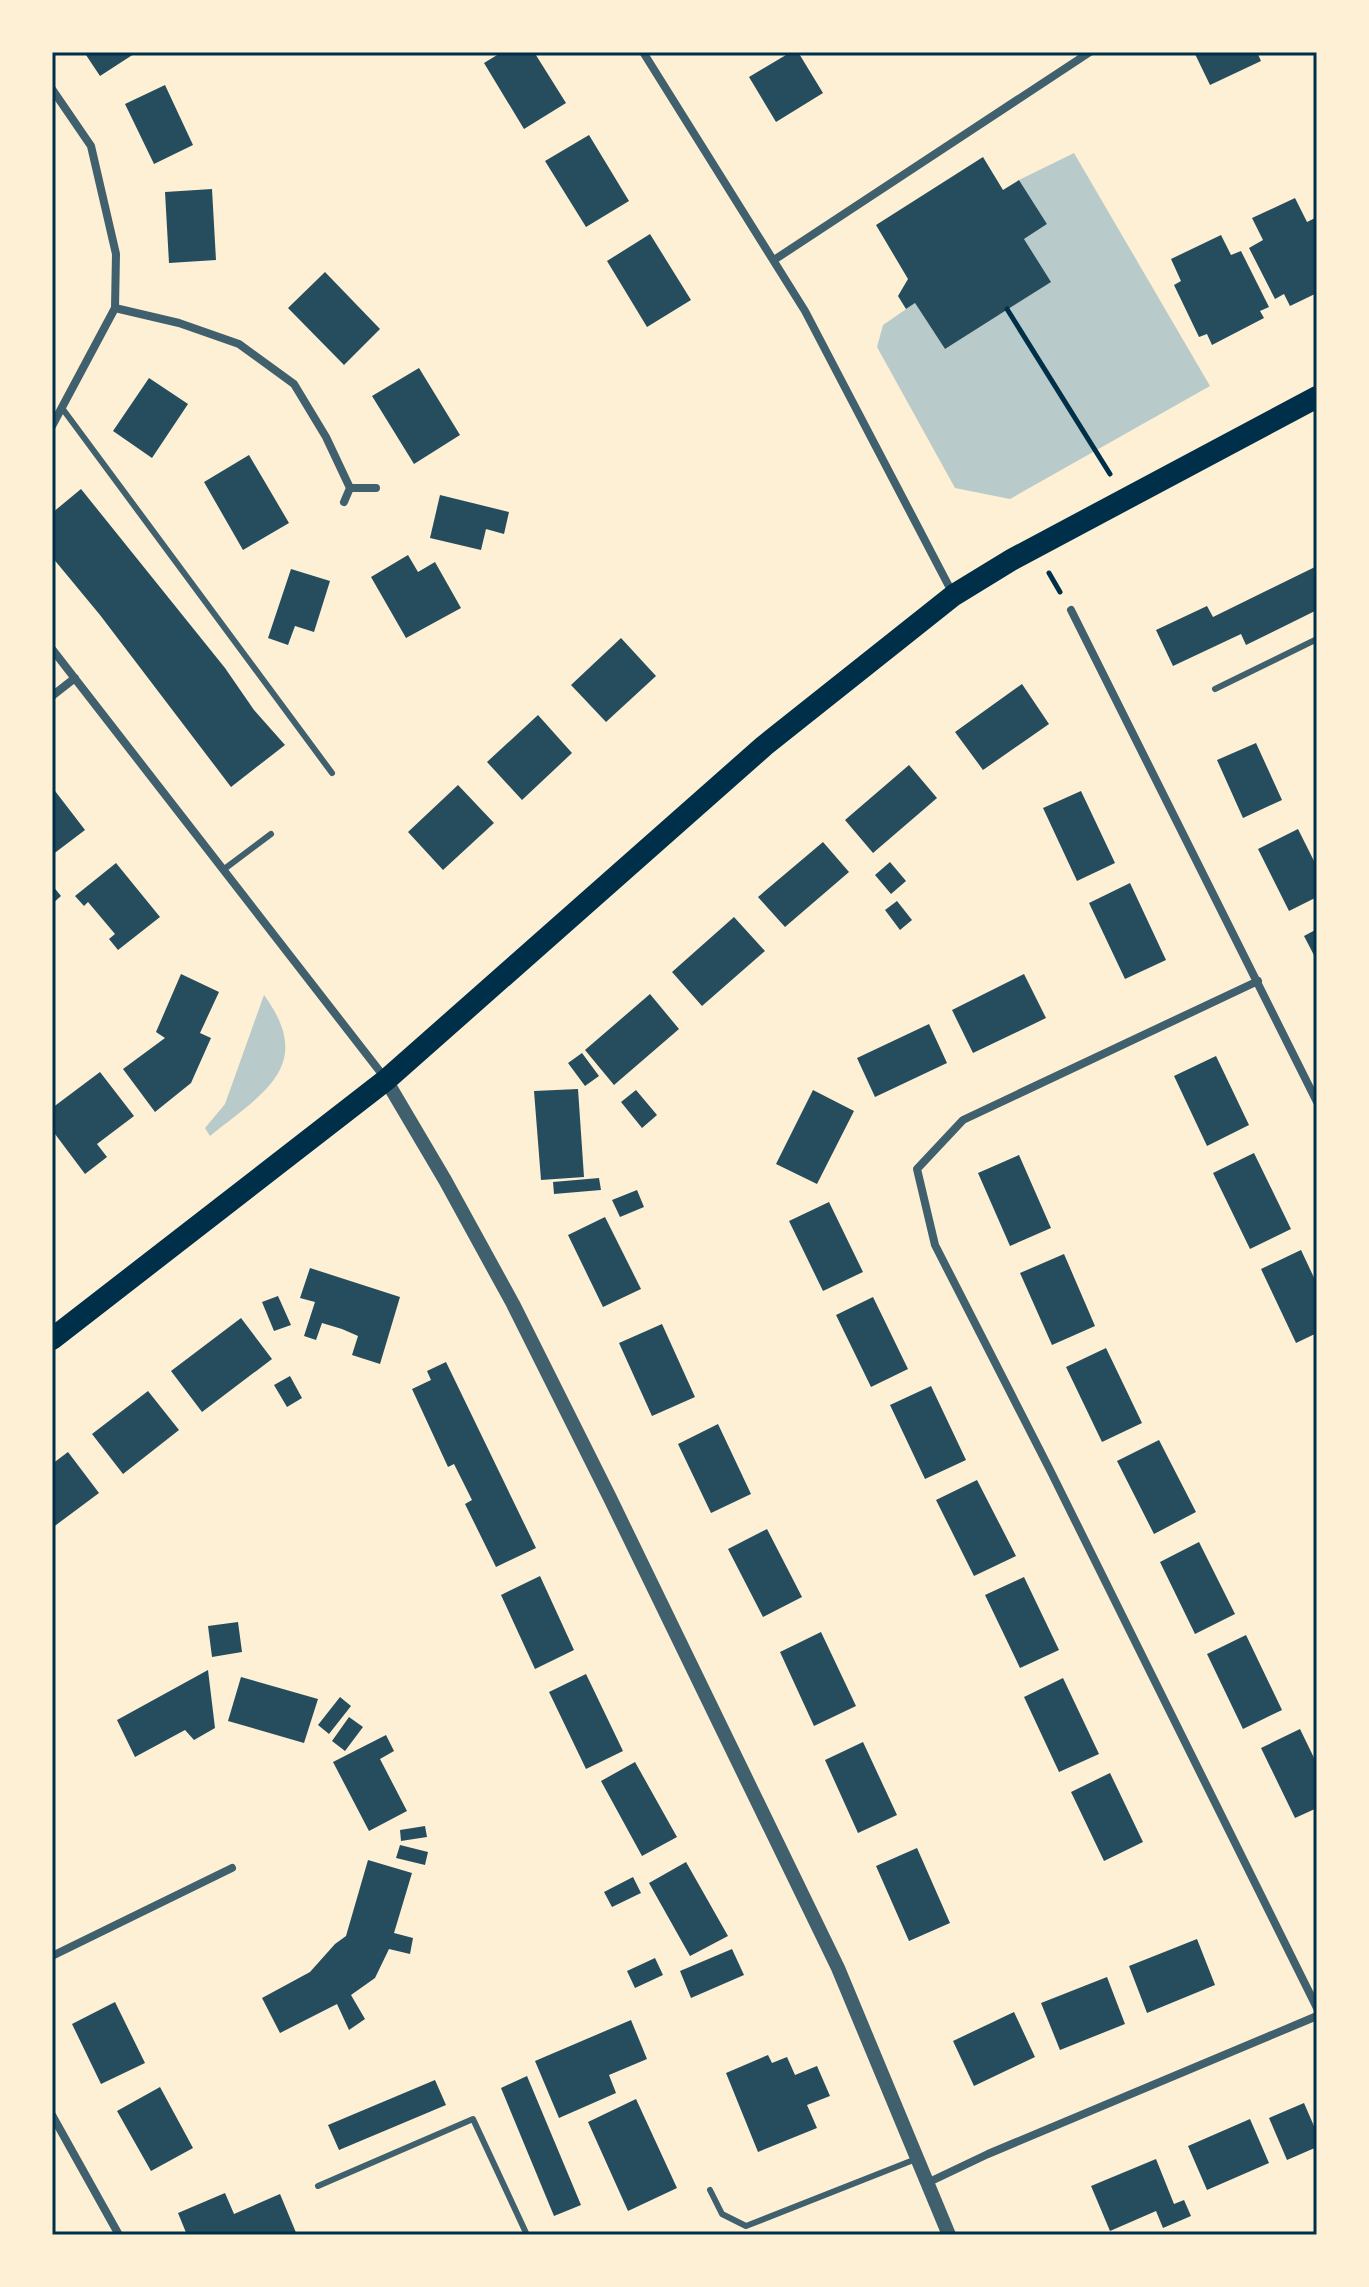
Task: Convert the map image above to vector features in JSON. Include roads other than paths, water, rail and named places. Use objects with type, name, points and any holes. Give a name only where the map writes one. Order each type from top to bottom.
[{"type":"highway","points":[[52,1339],[386,1080],[764,746],[954,595],[1034,548],[1317,397]]},
{"type":"street","points":[[643,52],[805,311],[954,595]]},
{"type":"street","points":[[774,260],[1090,52]]},
{"type":"street","points":[[52,89],[91,146],[116,254],[115,308],[52,426]]},
{"type":"street","points":[[115,308],[179,323],[239,344],[294,384],[326,437],[350,488],[344,502]]},
{"type":"street","points":[[350,488],[376,488]]},
{"type":"street","points":[[1071,610],[1317,1102]]},
{"type":"street","points":[[52,649],[386,1080],[445,1180],[513,1304],[603,1484],[838,1968],[949,2235]]},
{"type":"street","points":[[52,696],[75,678]]},
{"type":"street","points":[[1258,981],[963,1120],[917,1169],[935,1245],[1317,2008]]},
{"type":"street","points":[[52,1956],[232,1868]]},
{"type":"street","points":[[927,2183],[1002,2148],[1317,2016]]},
{"type":"street","points":[[52,2115],[119,2235]]},
{"type":"lane","points":[[62,408],[332,773]]},
{"type":"lane","points":[[1215,689],[1317,639]]},
{"type":"lane","points":[[223,870],[271,834]]},
{"type":"lane","points":[[318,2186],[473,2119],[527,2235]]},
{"type":"lane","points":[[710,2190],[722,2214],[746,2226],[919,2158]]}]
